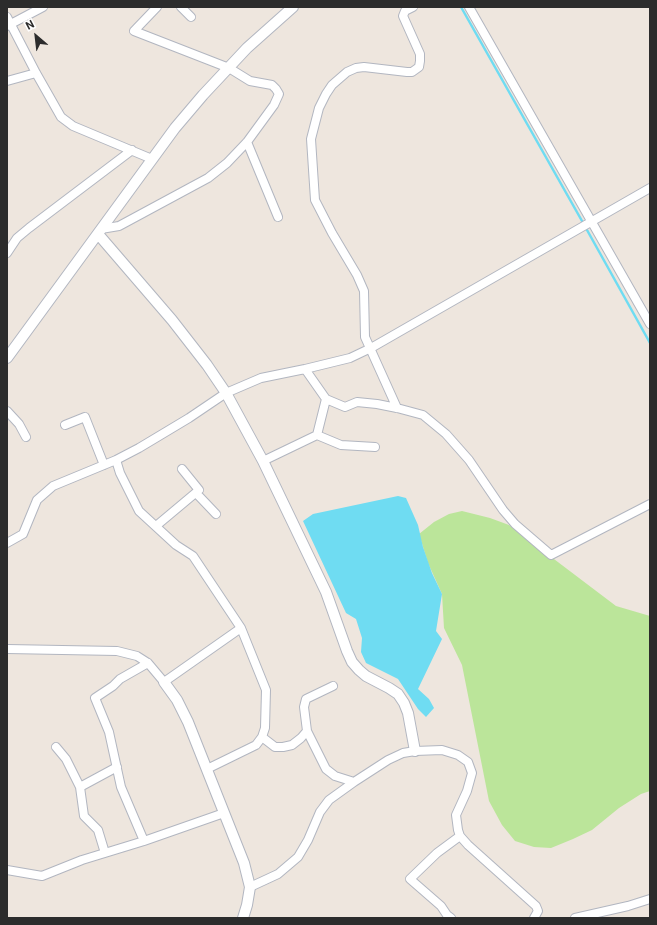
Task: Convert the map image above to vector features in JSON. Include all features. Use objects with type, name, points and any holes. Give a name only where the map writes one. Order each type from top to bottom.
[{"type":"street","points":[[43,7],[8,22],[61,116],[73,126],[152,159]]},
{"type":"street","points":[[99,231],[119,226],[208,178],[227,163],[247,142],[274,105],[279,94],[272,85],[250,81],[229,68],[134,31],[157,7]]},
{"type":"street","points":[[181,7],[191,17]]},
{"type":"street","points":[[7,358],[152,159],[189,112],[247,48],[293,7]]},
{"type":"street","points":[[397,408],[365,337],[364,291],[357,275],[332,233],[315,200],[311,139],[319,108],[326,94],[332,85],[347,72],[356,68],[364,67],[412,72],[419,66],[420,54],[403,16],[405,11],[413,7]]},
{"type":"street","points":[[470,7],[650,324]]},
{"type":"street","points":[[7,81],[36,73]]},
{"type":"street","points":[[247,142],[278,217]]},
{"type":"street","points":[[7,253],[17,238],[29,228],[132,150]]},
{"type":"street","points":[[7,543],[23,534],[37,500],[53,486],[116,460],[189,418],[226,393],[261,378],[350,358],[371,348],[650,188]]},
{"type":"street","points":[[99,231],[172,320],[207,365],[226,393],[263,461],[326,592],[352,662],[363,673],[398,694],[408,713],[415,751]]},
{"type":"street","points":[[305,369],[326,399],[345,407],[357,402],[397,408],[423,415],[446,434],[469,460],[503,510],[515,524],[551,555],[650,504]]},
{"type":"street","points":[[318,435],[326,399]]},
{"type":"street","points":[[7,411],[19,424],[26,437]]},
{"type":"street","points":[[65,425],[85,417],[104,465]]},
{"type":"street","points":[[263,461],[318,435],[341,445],[375,447]]},
{"type":"street","points":[[116,460],[120,473],[139,511],[176,545],[193,556],[241,628],[266,690],[265,728],[262,737],[256,745],[207,769]]},
{"type":"street","points":[[156,526],[199,490],[182,469]]},
{"type":"street","points":[[196,493],[216,514]]},
{"type":"street","points":[[164,682],[241,628]]},
{"type":"street","points":[[7,649],[117,652],[137,656],[148,663],[164,682],[188,722],[244,863],[250,887],[247,906],[243,918]]},
{"type":"street","points":[[144,841],[121,787],[109,732],[95,698],[113,686],[120,679],[148,663]]},
{"type":"street","points":[[333,686],[306,699],[304,707],[307,731],[326,769],[335,776],[354,782]]},
{"type":"street","points":[[262,737],[275,747],[283,747],[292,745],[307,731]]},
{"type":"street","points":[[56,747],[66,759],[80,787],[84,816],[98,830],[105,853]]},
{"type":"street","points":[[250,887],[278,874],[298,857],[308,840],[320,812],[329,800],[354,782],[388,760],[403,753],[442,750],[458,755],[468,762],[472,773],[467,791],[456,815],[460,836],[468,845],[536,906],[538,911],[534,918]]},
{"type":"street","points":[[80,787],[117,767]]},
{"type":"street","points":[[7,870],[42,876],[82,860],[144,841],[224,813]]},
{"type":"street","points":[[451,918],[441,906],[410,879],[437,853],[460,836]]},
{"type":"street","points":[[575,918],[628,906],[650,899]]},
{"type":"green space","points":[[462,511],[490,518],[509,525],[616,606],[650,616],[650,791],[641,794],[619,808],[592,830],[551,848],[534,847],[515,841],[502,825],[489,801],[462,665],[444,628],[442,594],[428,563],[419,534],[434,522],[449,514]]},
{"type":"water","points":[[398,496],[406,498],[418,525],[423,547],[432,573],[442,594],[436,631],[442,639],[418,689],[429,699],[434,708],[426,717],[418,709],[398,679],[366,663],[361,652],[362,638],[356,619],[346,613],[303,521],[313,514]]},
{"type":"waterway","points":[[461,7],[582,221]]},
{"type":"waterway","points":[[587,230],[650,343]]}]
